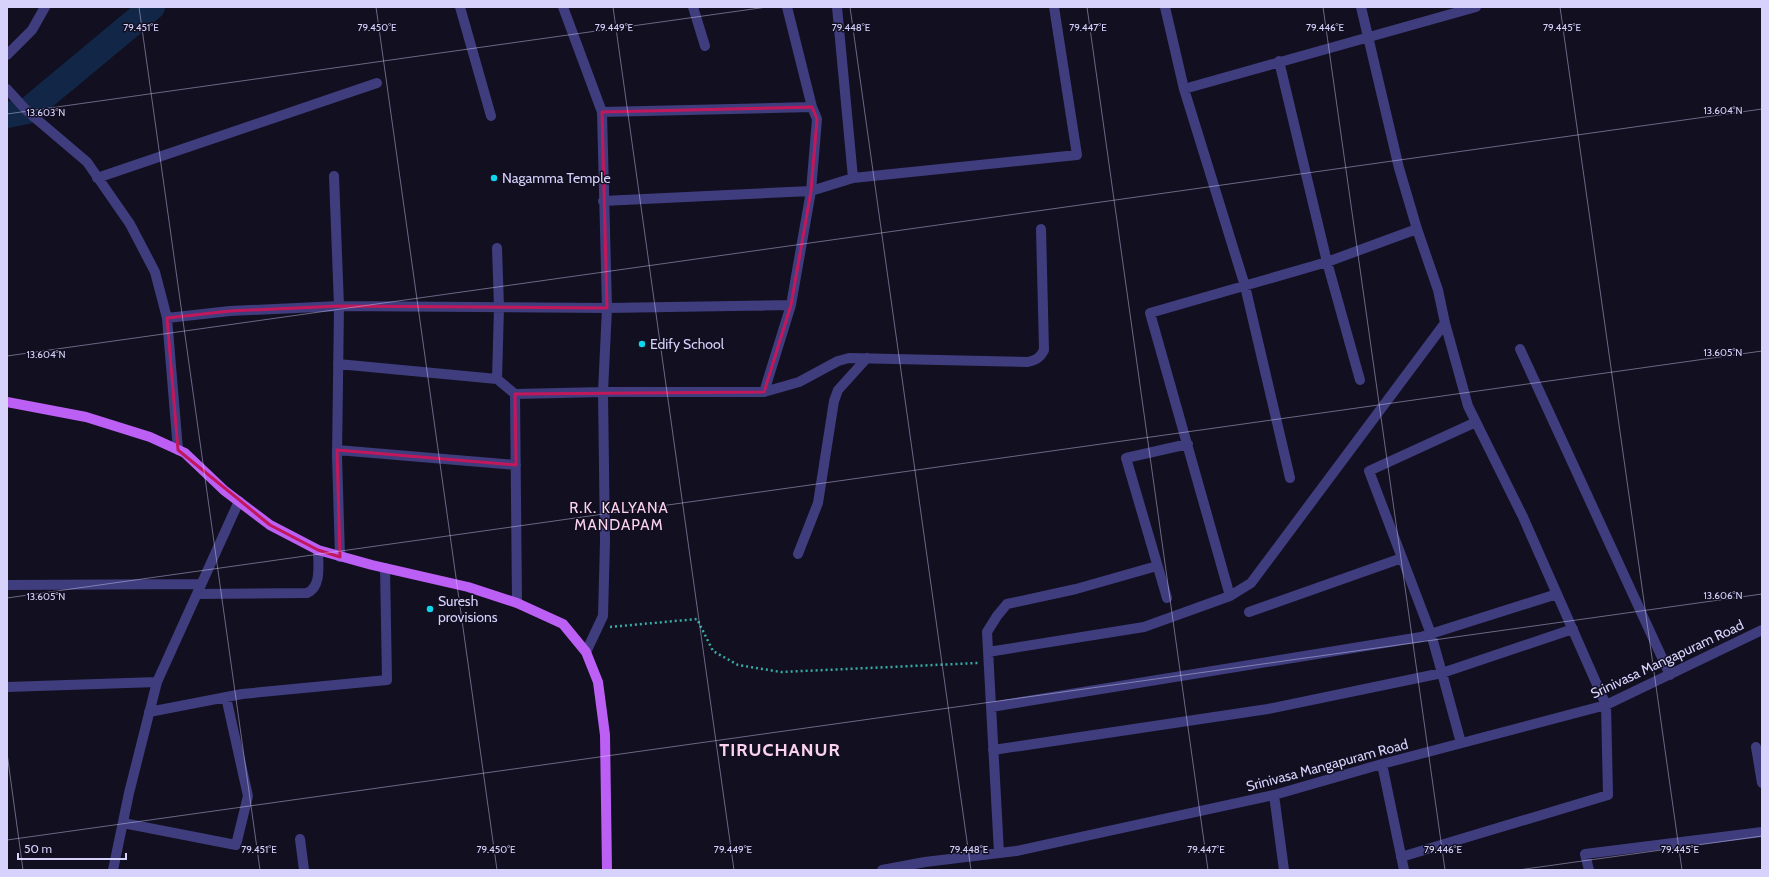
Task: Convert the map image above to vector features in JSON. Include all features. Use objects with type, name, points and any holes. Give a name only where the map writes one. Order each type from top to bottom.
[{"type":"main road","points":[[7,402],[86,416],[150,437],[185,453],[239,501],[270,525],[318,550],[340,557],[468,587],[517,603],[563,624],[586,652],[598,682],[605,735],[607,870]]},
{"type":"street","points":[[7,55],[32,30],[45,7]]},
{"type":"street","points":[[460,7],[491,116]]},
{"type":"street","points":[[563,7],[602,112],[603,201],[607,308],[603,392],[605,542],[603,616],[586,652]]},
{"type":"street","points":[[693,7],[705,46]]},
{"type":"street","points":[[764,392],[791,304],[812,190],[817,119],[812,108],[787,7]]},
{"type":"street","points":[[837,7],[852,178]]},
{"type":"street","points":[[603,201],[812,190],[852,178],[1077,155],[1054,7]]},
{"type":"street","points":[[1165,7],[1184,89],[1245,286],[1290,478]]},
{"type":"street","points":[[1361,7],[1399,168],[1417,229],[1438,290],[1445,323],[1468,406],[1523,518],[1606,705],[1608,795],[1401,857]]},
{"type":"street","points":[[1184,89],[1279,61],[1476,7]]},
{"type":"street","points":[[1279,61],[1326,262],[1360,380]]},
{"type":"street","points":[[97,178],[377,83]]},
{"type":"street","points":[[7,88],[27,111],[87,162],[130,224],[155,272],[167,318],[178,450]]},
{"type":"street","points":[[602,112],[812,108]]},
{"type":"street","points":[[334,176],[339,306],[337,450],[340,557]]},
{"type":"street","points":[[338,364],[497,379],[515,394],[603,392],[764,392],[799,382],[838,361],[849,358],[1028,362],[1040,358],[1044,350],[1041,229]]},
{"type":"street","points":[[1230,596],[1150,313],[1326,262],[1417,229]]},
{"type":"street","points":[[497,379],[499,307],[498,248]]},
{"type":"street","points":[[167,318],[230,311],[339,306],[607,308],[791,304]]},
{"type":"street","points":[[988,652],[1144,627],[1230,596],[1251,584],[1445,323]]},
{"type":"street","points":[[1520,349],[1670,675]]},
{"type":"street","points":[[798,554],[818,503],[834,401],[838,390],[867,358]]},
{"type":"street","points":[[515,394],[517,603]]},
{"type":"street","points":[[1461,743],[1431,634],[1369,471],[1476,422]]},
{"type":"street","points":[[1167,598],[1126,458],[1188,444]]},
{"type":"street","points":[[337,450],[516,465]]},
{"type":"street","points":[[113,870],[157,682],[239,501]]},
{"type":"street","points":[[7,585],[307,593],[313,591],[317,585],[318,550]]},
{"type":"street","points":[[1249,612],[1402,558]]},
{"type":"street","points":[[999,853],[987,632],[1007,604],[1076,589],[1157,566]]},
{"type":"street","points":[[149,712],[226,696],[387,680],[385,568]]},
{"type":"street","points":[[991,707],[1421,637],[1557,594]]},
{"type":"street","points":[[993,750],[1268,709],[1442,673],[1573,629]]},
{"type":"street","name":"Srinivasa Mangapuram Road","points":[[882,870],[925,862],[1016,851],[1274,795],[1382,764],[1606,705],[1762,630]]},
{"type":"street","points":[[7,687],[157,682]]},
{"type":"street","points":[[123,823],[236,845],[248,796],[226,696]]},
{"type":"street","points":[[1756,747],[1762,783]]},
{"type":"street","points":[[1382,764],[1404,870]]},
{"type":"street","points":[[1274,795],[1284,870]]},
{"type":"street","points":[[1589,870],[1585,854],[1762,832]]},
{"type":"street","points":[[300,839],[304,870]]},
{"type":"path","points":[[598,628],[697,619],[713,651],[738,665],[781,672],[989,663]]},
{"type":"highlighted area","points":[[812,107],[817,119],[811,191],[791,305],[764,392],[515,394],[516,465],[337,450],[340,557],[318,550],[270,525],[178,450],[167,318],[230,311],[339,306],[607,308],[602,112]]},
{"type":"waterway","points":[[7,115],[27,111],[152,7]]},
{"type":"place","name":"Nagamma Temple","points":[[494,178]]},
{"type":"place","name":"Edify School","points":[[642,344]]},
{"type":"place","name":"Suresh provisions","points":[[430,609]]},
{"type":"district","name":"R.K. KALYANA MANDAPAM","points":[[619,516]]},
{"type":"district","name":"TIRUCHANUR","points":[[780,750]]}]
